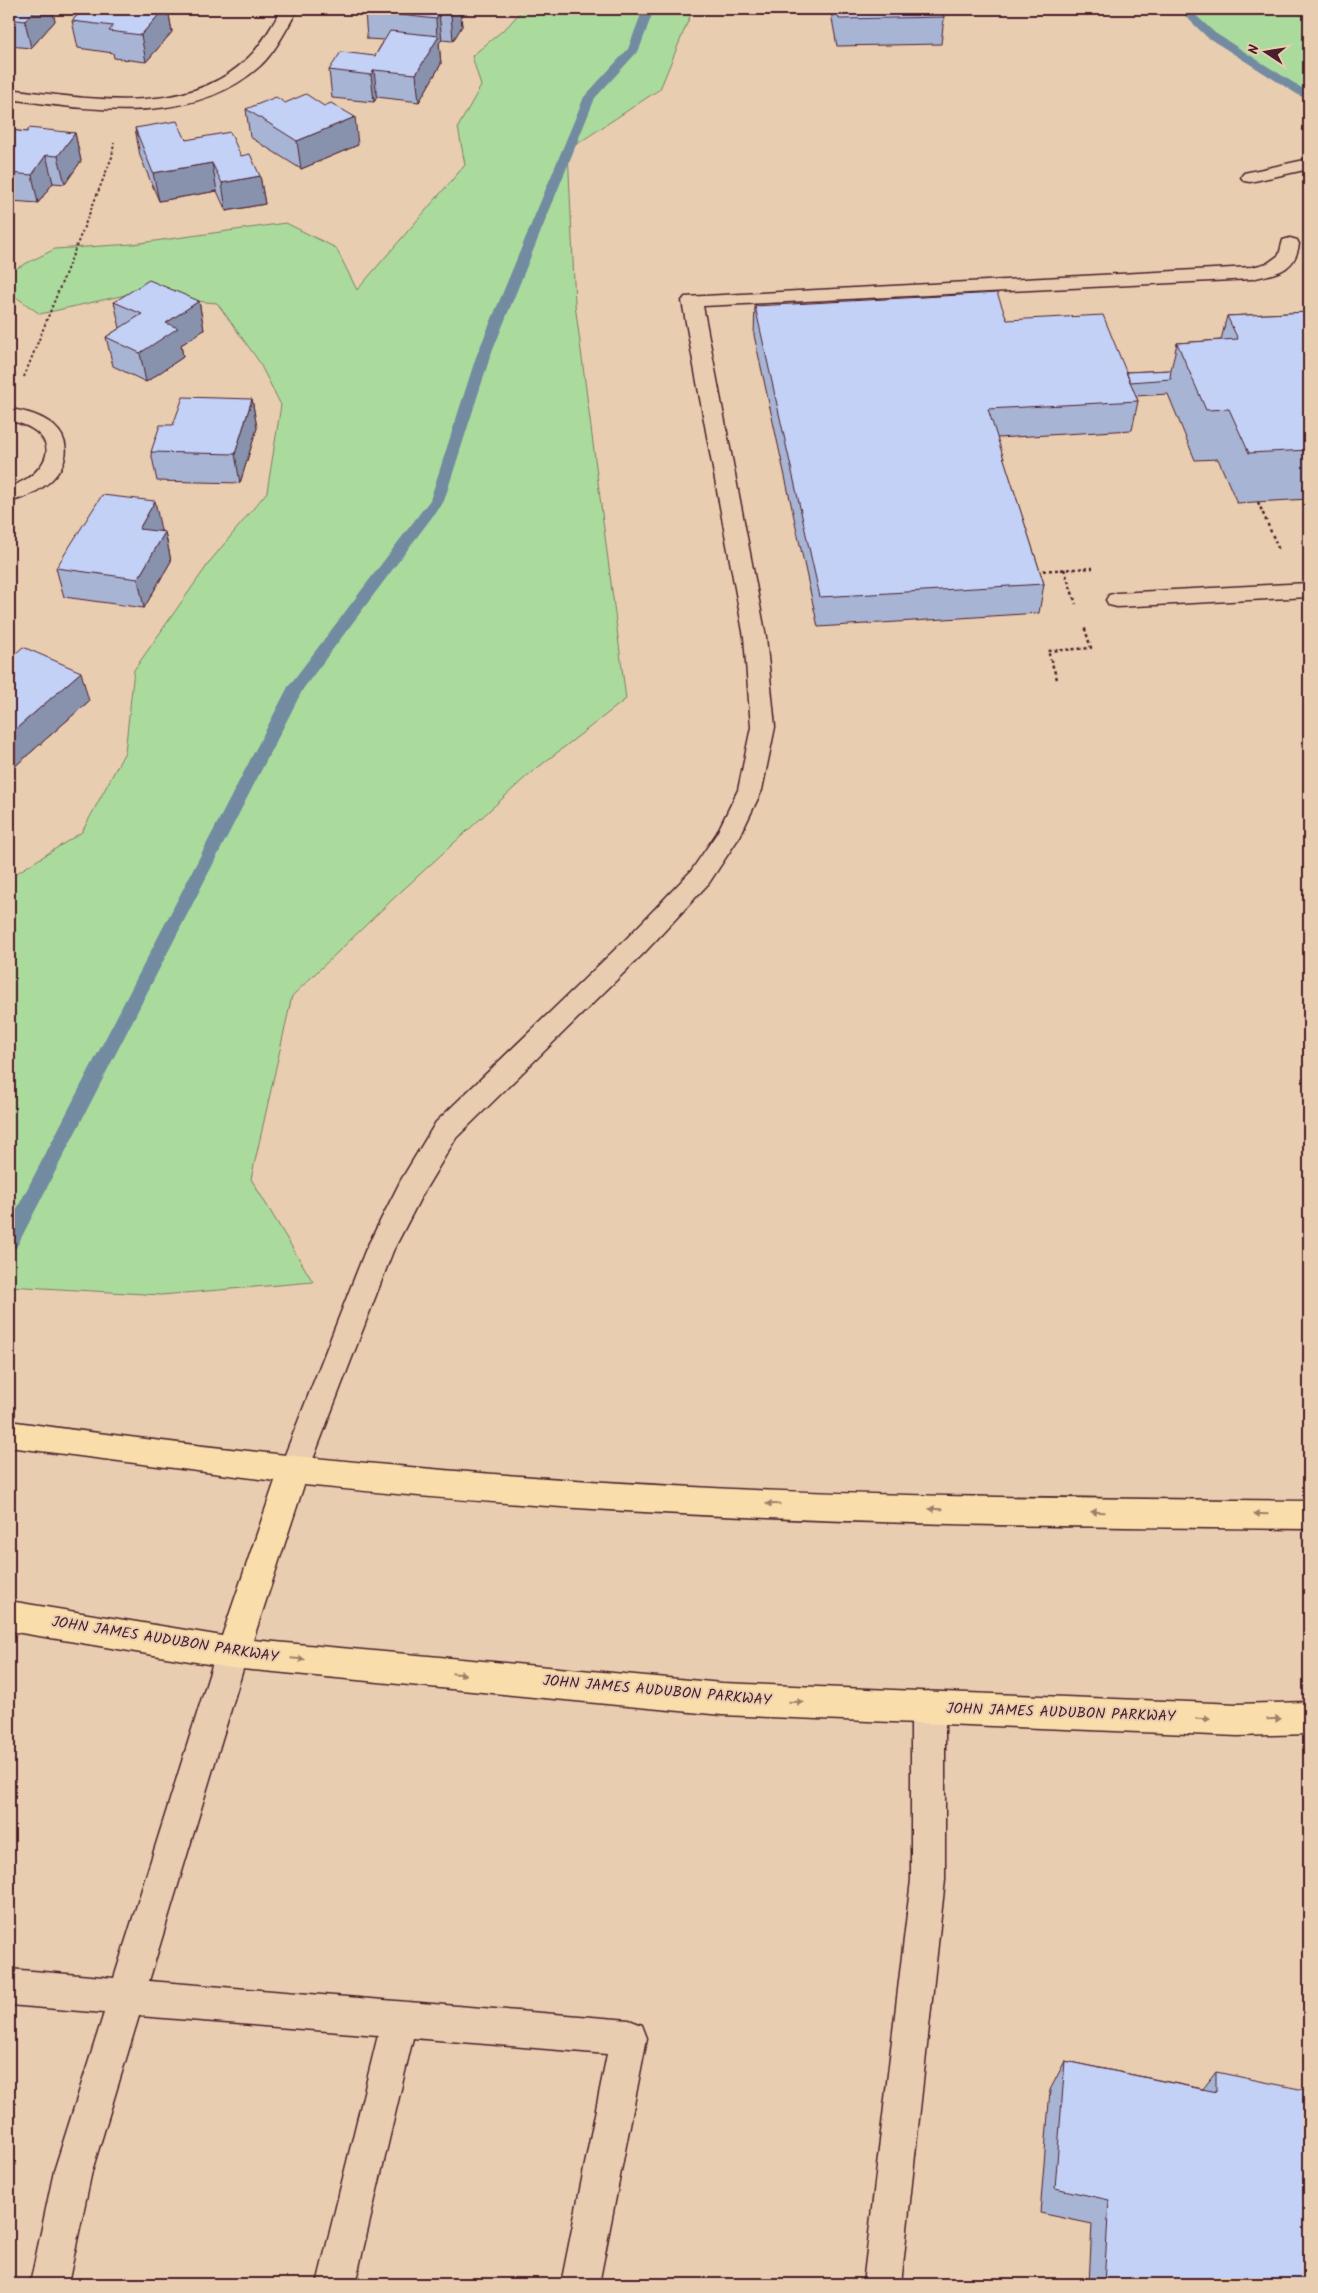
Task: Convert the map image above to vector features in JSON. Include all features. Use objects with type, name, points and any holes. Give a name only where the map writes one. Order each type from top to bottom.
[{"type":"main road","points":[[9,1434],[294,1470],[494,1488],[694,1501],[897,1508],[1309,1515]]},
{"type":"main road","points":[[232,1653],[294,1470]]},
{"type":"main road","name":"JOHN JAMES AUDUBON PARKWAY","points":[[9,1616],[232,1653],[722,1699],[1238,1720],[1309,1718]]},
{"type":"street","points":[[9,94],[119,105],[154,104],[182,99],[205,92],[236,76],[254,61],[290,9]]},
{"type":"street","points":[[1250,177],[1309,164]]},
{"type":"street","points":[[294,1470],[379,1251],[411,1188],[446,1130],[636,945],[700,877],[728,836],[750,790],[763,727],[755,637],[692,301],[1252,273],[1275,267],[1288,257],[1290,244]]},
{"type":"street","points":[[9,415],[34,420],[49,430],[57,443],[56,458],[48,472],[31,486],[9,496]]},
{"type":"street","points":[[1117,600],[1309,590]]},
{"type":"street","points":[[48,2284],[74,2171],[125,1996],[232,1653]]},
{"type":"street","points":[[882,2284],[928,1880],[928,1707]]},
{"type":"street","points":[[9,1987],[629,2038],[580,2284]]},
{"type":"street","points":[[336,2284],[400,2019]]},
{"type":"path","points":[[9,415],[112,157],[119,105]]},
{"type":"path","points":[[1258,502],[1282,557]]},
{"type":"path","points":[[1064,569],[1076,604]]},
{"type":"path","points":[[1057,679],[1048,651],[1092,648],[1082,622]]},
{"type":"green space","points":[[523,9],[693,9],[660,89],[568,150],[575,304],[626,699],[527,776],[394,898],[292,996],[251,1179],[313,1282],[161,1295],[9,1286],[9,878],[82,832],[125,752],[134,670],[211,560],[267,492],[281,405],[258,360],[217,303],[125,295],[40,314],[9,292],[9,272],[55,249],[133,244],[286,223],[336,248],[357,290],[465,165],[458,127],[481,86],[472,56],[508,26]]},
{"type":"green space","points":[[1183,9],[1309,9],[1309,93],[1304,94],[1211,35]]},
{"type":"building","points":[[9,9],[36,9],[25,21],[9,19]]},
{"type":"building","points":[[83,9],[164,9],[141,35],[109,31],[113,26],[72,21]]},
{"type":"building","points":[[366,9],[454,9],[451,14],[439,13],[436,19],[365,11]]},
{"type":"building","points":[[837,9],[942,9],[944,17],[839,19]]},
{"type":"building","points":[[390,31],[439,36],[416,74],[374,70],[371,75],[329,70],[341,52],[375,56]]},
{"type":"building","points":[[306,94],[324,106],[331,103],[355,117],[297,141],[246,109],[276,97],[285,103]]},
{"type":"building","points":[[177,121],[186,140],[230,132],[241,156],[250,154],[260,176],[222,183],[212,163],[153,173],[135,128]]},
{"type":"building","points":[[29,128],[75,133],[58,156],[46,155],[32,175],[9,173],[9,130],[27,132]]},
{"type":"building","points":[[149,280],[199,301],[166,323],[178,328],[140,353],[106,337],[142,314],[114,302]]},
{"type":"building","points":[[997,293],[1007,320],[1103,315],[1138,401],[988,409],[1044,584],[820,597],[755,306]]},
{"type":"building","points":[[1309,312],[1309,450],[1249,453],[1229,409],[1206,410],[1177,343],[1238,339],[1227,316]]},
{"type":"building","points":[[1171,370],[1171,379],[1130,382],[1126,372]]},
{"type":"building","points":[[183,397],[252,399],[235,454],[151,452],[160,425],[173,425]]},
{"type":"building","points":[[102,495],[155,501],[139,529],[165,532],[138,579],[56,568]]},
{"type":"building","points":[[23,647],[81,672],[9,735],[9,659]]},
{"type":"building","points":[[1065,2061],[1216,2092],[1216,2072],[1309,2091],[1309,2284],[1104,2284],[1109,2200],[1055,2188]]},
{"type":"waterway","points":[[9,1242],[296,687],[437,501],[483,357],[590,97],[633,50],[648,9]]},
{"type":"waterway","points":[[1183,9],[1211,35],[1304,94]]}]
